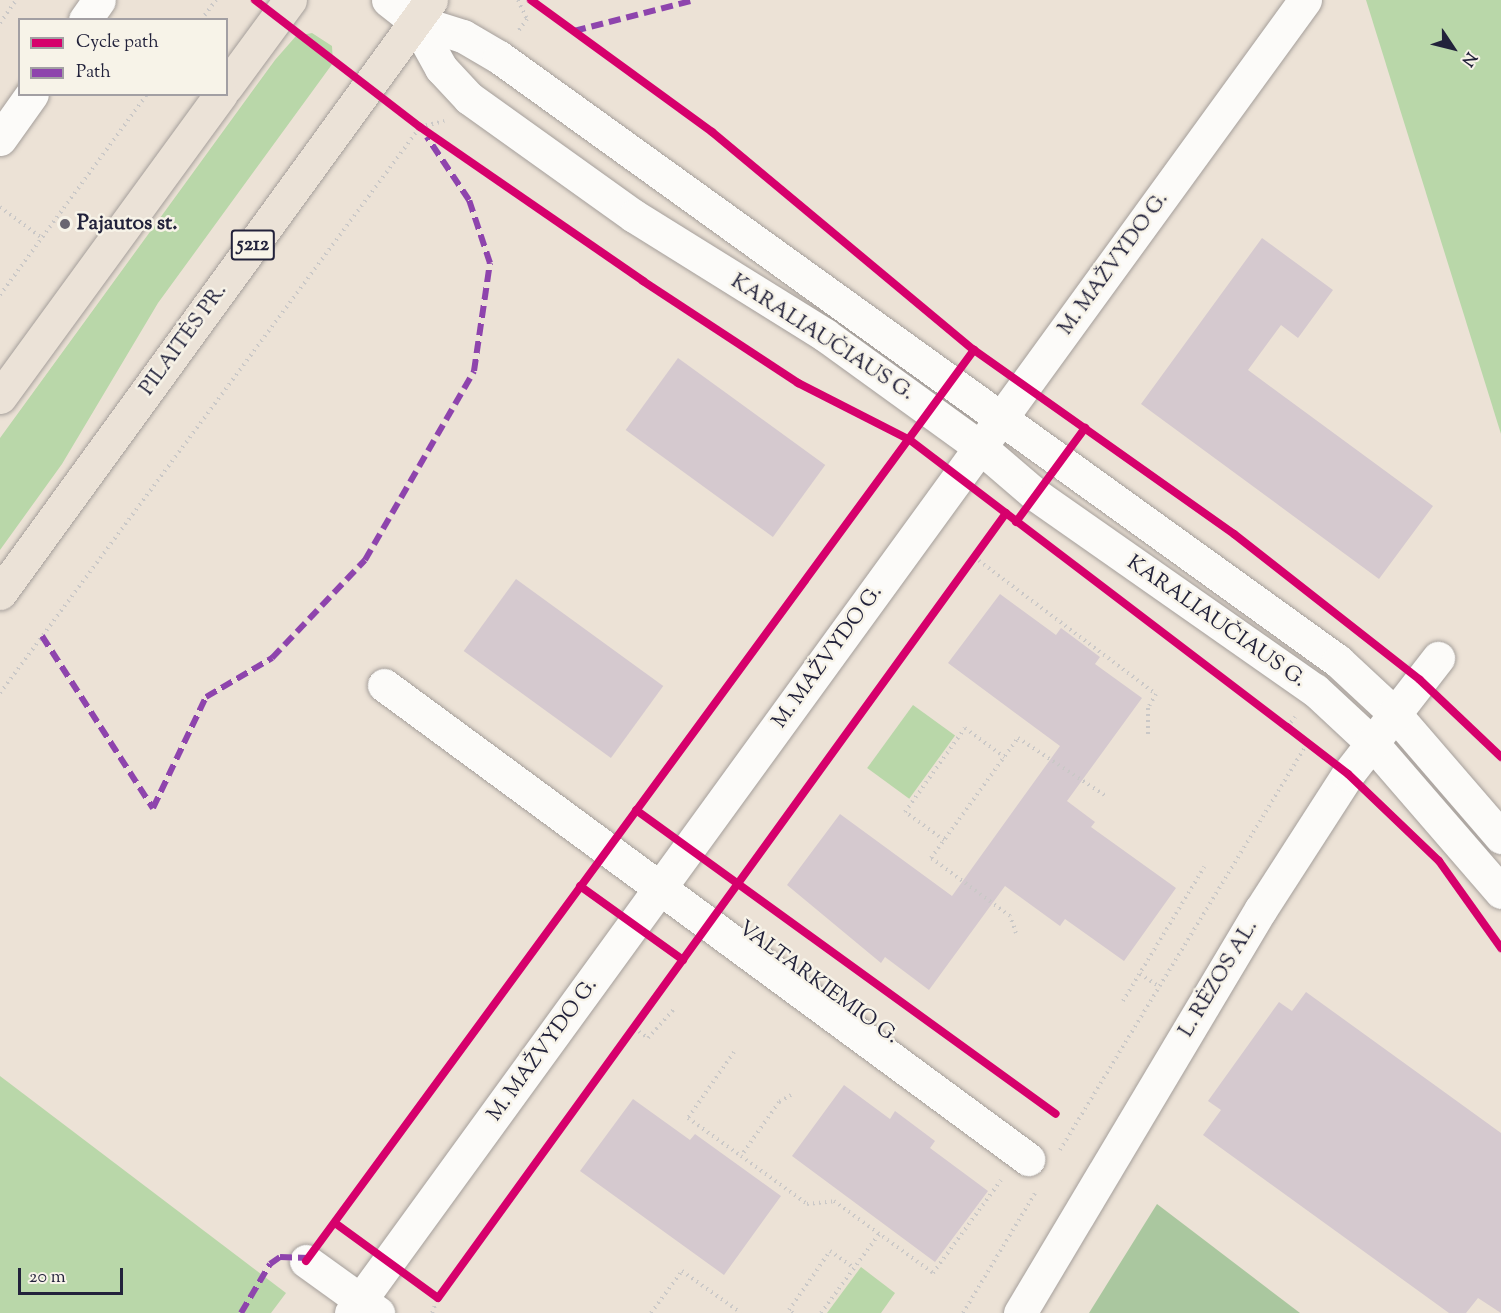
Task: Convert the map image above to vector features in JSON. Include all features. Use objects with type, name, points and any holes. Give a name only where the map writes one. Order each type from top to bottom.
[{"type":"main road","points":[[228,84],[290,0]]},
{"type":"main road","name":"PILAITĖS PR.","points":[[0,593],[423,11]]},
{"type":"main road","points":[[0,397],[220,96]]},
{"type":"street","points":[[86,18],[99,0]]},
{"type":"street","name":"KARALIAUČIAUS G.","points":[[388,0],[423,11],[499,57],[1002,418],[1129,515],[1330,655],[1394,713],[1501,837]]},
{"type":"street","name":"M. MAŽVYDO G.","points":[[363,1309],[659,889],[1305,0]]},
{"type":"street","name":"KARALIAUČIAUS G.","points":[[423,11],[441,68],[469,98],[634,216],[825,335],[980,447],[1148,575],[1280,662],[1372,743],[1501,892]]},
{"type":"street","points":[[0,139],[31,96]]},
{"type":"street","name":"L. RĖZOS AL.","points":[[1020,1313],[1261,909],[1372,743],[1438,658]]},
{"type":"street","name":"VALTARKIEMIO G.","points":[[384,685],[659,889],[1037,1162]]},
{"type":"street","points":[[306,1262],[363,1309]]},
{"type":"path","points":[[0,23],[16,0]]},
{"type":"path","points":[[202,18],[216,0]]},
{"type":"path","points":[[518,0],[527,19]]},
{"type":"path","points":[[0,295],[146,96]]},
{"type":"path","points":[[0,693],[420,127],[451,122]]},
{"type":"path","points":[[0,207],[42,238]]},
{"type":"path","points":[[974,557],[1156,694],[1148,708],[1148,737]]},
{"type":"path","points":[[944,840],[905,812],[918,793],[965,728],[1004,757]]},
{"type":"path","points":[[1016,933],[1010,916],[932,858],[1018,738],[1106,796]]},
{"type":"path","points":[[734,1052],[688,1118],[807,1204],[834,1201],[933,1273],[1037,1162],[1160,987],[1307,743]]},
{"type":"path","points":[[1123,1001],[1204,867]]},
{"type":"path","points":[[1140,974],[1160,987]]},
{"type":"path","points":[[634,1028],[648,1038],[675,1008]]},
{"type":"path","points":[[741,1156],[779,1102],[791,1095]]},
{"type":"path","points":[[963,1313],[1037,1162]]},
{"type":"path","points":[[821,1313],[879,1234]]},
{"type":"path","points":[[793,1313],[789,1310],[830,1251],[854,1268]]},
{"type":"path","points":[[651,1313],[682,1271],[741,1313]]},
{"type":"path","points":[[432,1313],[438,1298]]},
{"type":"green space","points":[[1366,0],[1501,0],[1501,434]]},
{"type":"green space","points":[[312,33],[332,46],[333,63],[158,303],[62,464],[0,550],[0,438],[275,60],[296,36]]},
{"type":"green space","points":[[913,705],[955,736],[909,799],[867,768]]},
{"type":"green space","points":[[0,1076],[286,1293],[271,1313],[0,1313]]},
{"type":"green space","points":[[1157,1204],[1300,1313],[1089,1313]]},
{"type":"green space","points":[[861,1267],[895,1293],[881,1313],[827,1313]]},
{"type":"building","points":[[1262,238],[1333,290],[1298,338],[1281,325],[1248,370],[1433,506],[1379,579],[1141,404]]},
{"type":"building","points":[[678,358],[825,465],[773,537],[626,430]]},
{"type":"building","points":[[516,579],[663,686],[611,758],[464,651]]},
{"type":"building","points":[[1000,594],[1056,635],[1061,628],[1100,657],[1095,664],[1142,698],[1067,801],[1095,822],[1091,827],[1176,888],[1124,961],[1065,919],[1060,926],[1005,886],[929,990],[885,957],[881,963],[787,885],[840,814],[952,896],[1060,746],[948,663]]},
{"type":"building","points":[[1306,992],[1501,1133],[1501,1313],[1478,1298],[1466,1313],[1449,1313],[1203,1135],[1221,1110],[1208,1101],[1279,1002],[1292,1011]]},
{"type":"building","points":[[844,1085],[890,1119],[895,1111],[935,1141],[930,1148],[988,1191],[935,1262],[792,1156]]},
{"type":"building","points":[[633,1099],[690,1140],[695,1134],[781,1196],[724,1275],[580,1171]]},
{"type":"marked path","points":[[574,31],[695,0]]},
{"type":"marked path","points":[[153,808],[206,697],[272,658],[365,560],[474,371],[490,263],[469,200],[427,137]]},
{"type":"marked path","points":[[42,636],[153,808]]},
{"type":"marked path","points":[[241,1313],[270,1264],[280,1257],[309,1258]]},
{"type":"cycle path","points":[[255,0],[420,127],[643,281],[798,383],[910,440],[1348,774],[1439,861],[1501,948]]},
{"type":"cycle path","points":[[531,0],[712,132],[974,350],[1234,534],[1420,680],[1501,757]]},
{"type":"cycle path","points":[[306,1261],[974,350]]},
{"type":"cycle path","points":[[1016,522],[1085,428]]},
{"type":"cycle path","points":[[335,1223],[438,1298],[1006,513]]},
{"type":"cycle path","points":[[636,810],[1056,1114]]},
{"type":"cycle path","points":[[580,886],[683,960]]},
{"type":"place","name":"Pajautos st.","points":[[65,224]]}]
